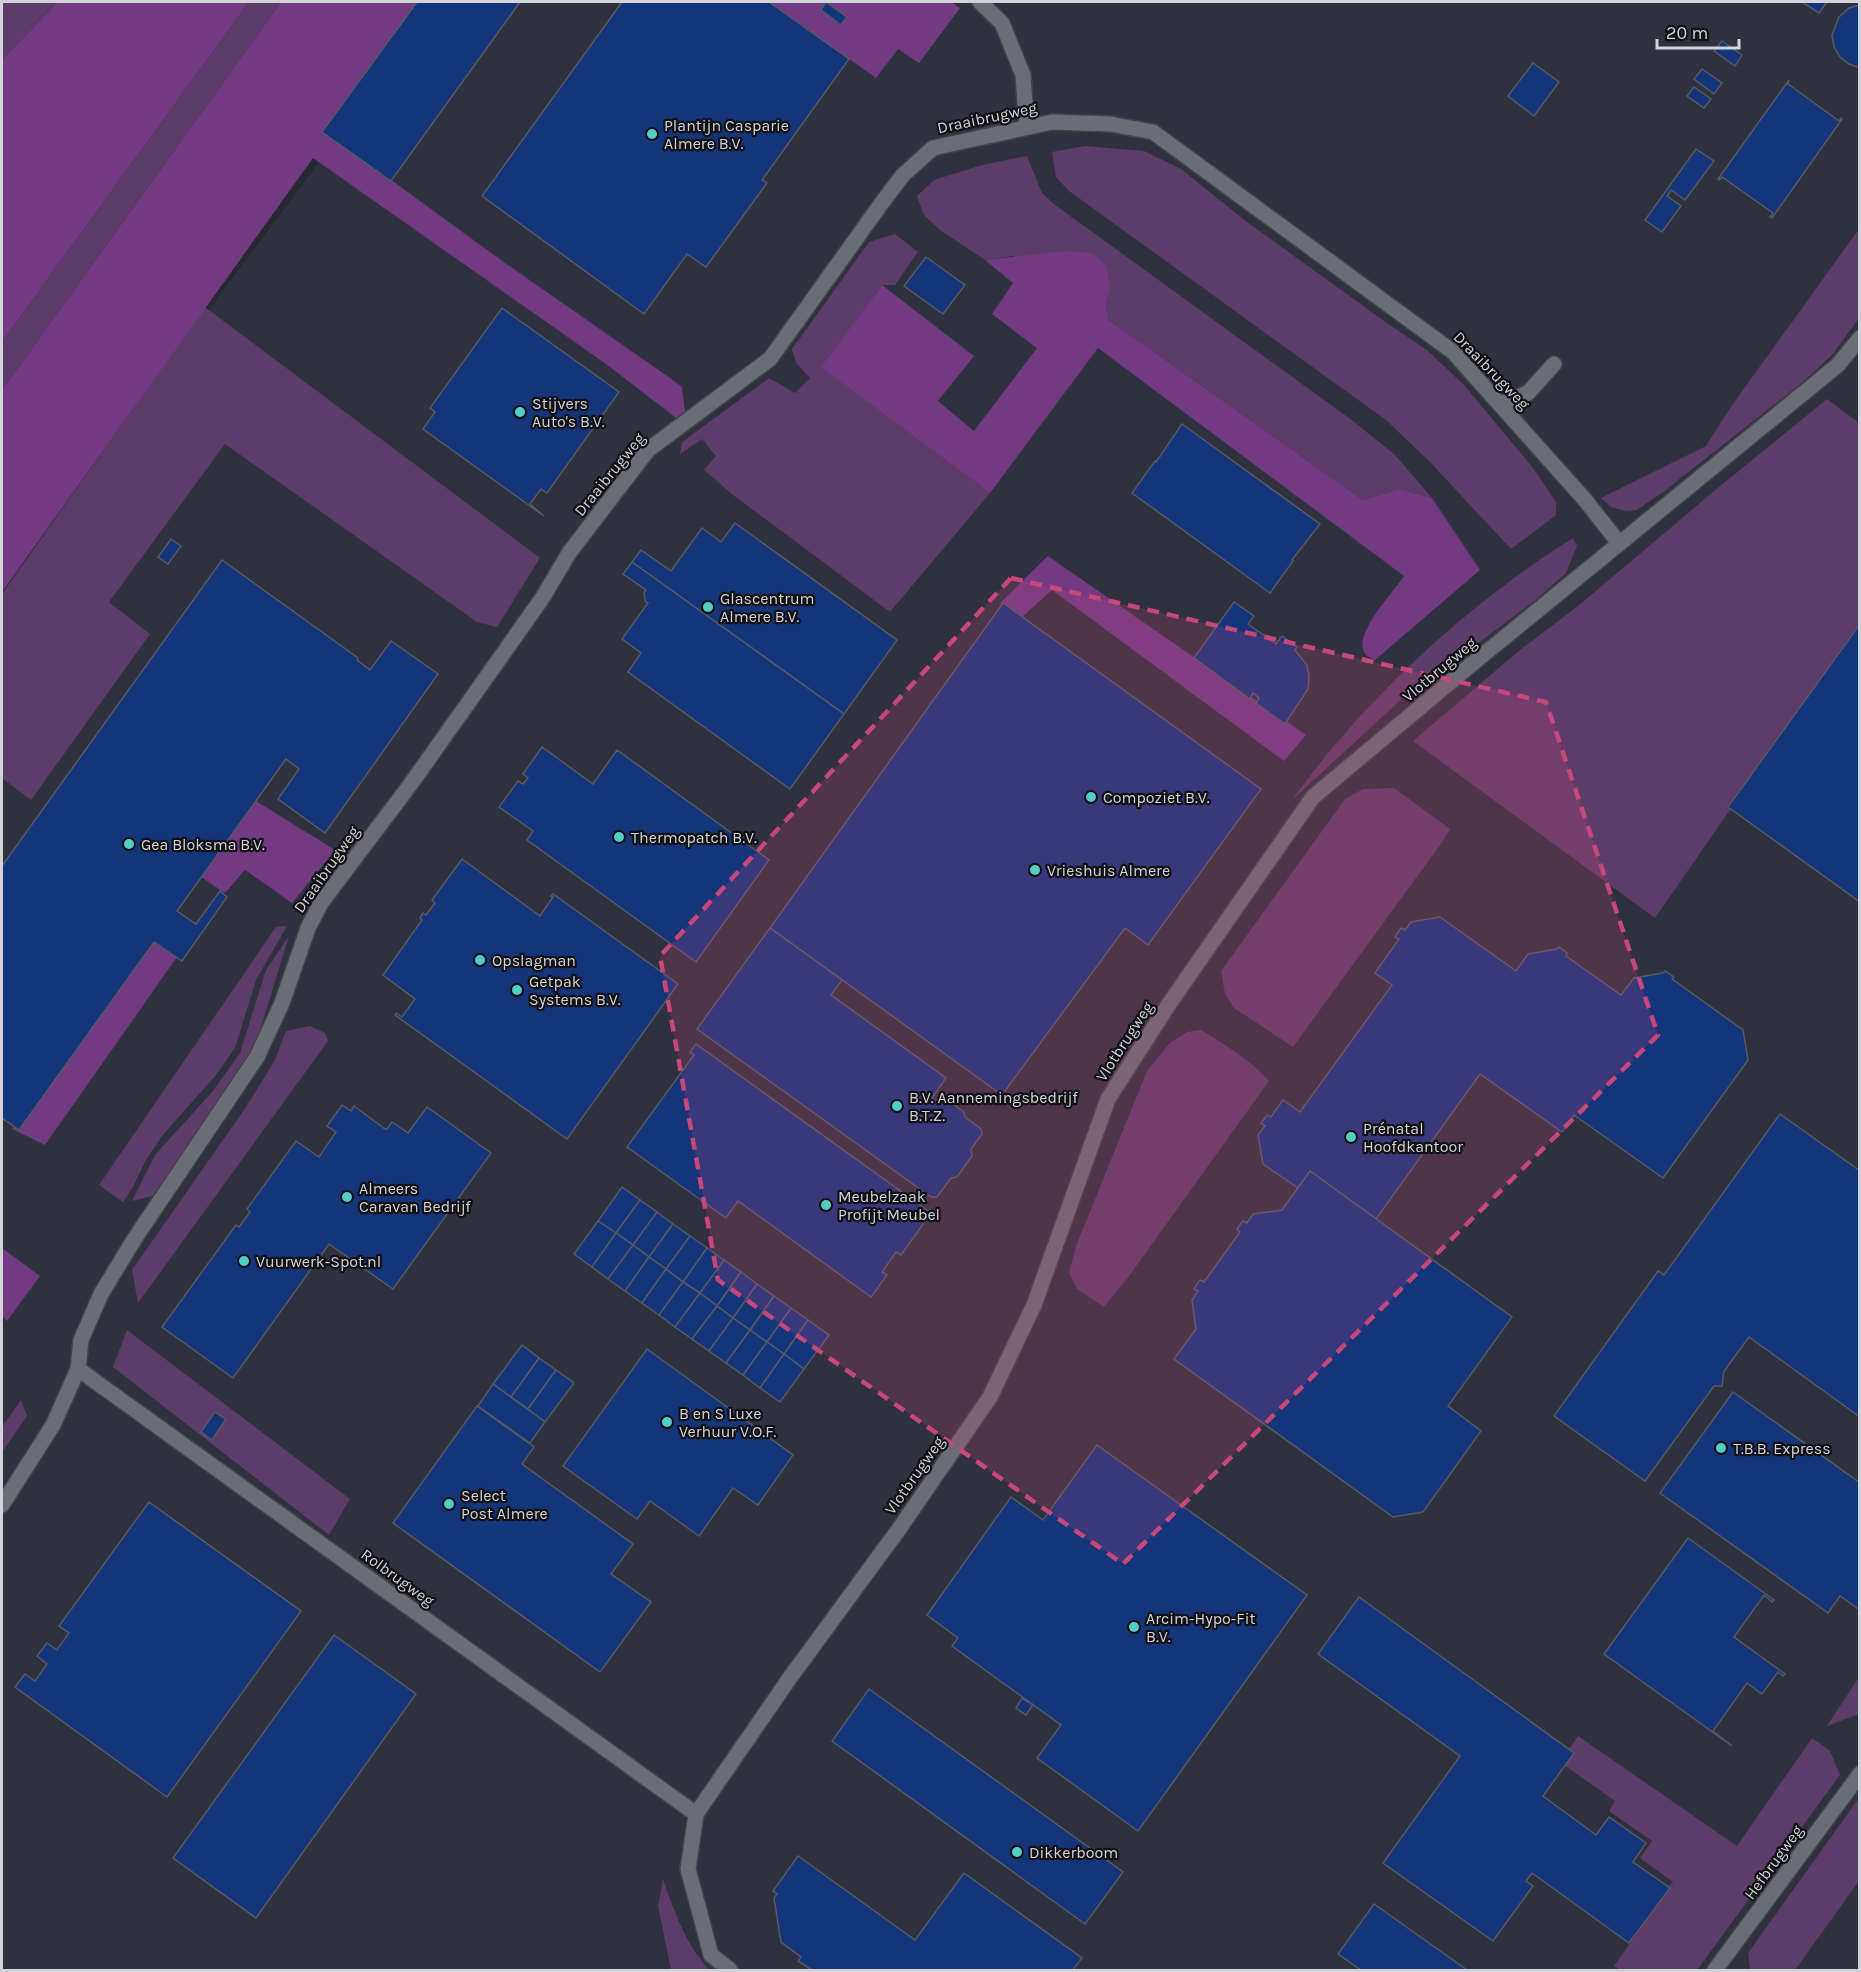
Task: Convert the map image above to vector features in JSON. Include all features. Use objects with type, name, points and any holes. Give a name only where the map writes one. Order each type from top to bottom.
[{"type":"street","points":[[980,2],[1002,23],[1015,54],[1023,75],[1026,118],[1030,126]]},
{"type":"street","name":"Draaibrugweg","points":[[2,1505],[53,1425],[78,1369],[81,1340],[101,1294],[135,1238],[256,1057],[282,1003],[308,928],[321,903],[410,785],[543,597],[569,553],[641,459],[656,442],[770,358],[903,175],[933,148],[1052,122],[1110,123],[1153,132],[1453,352],[1586,501],[1619,543]]},
{"type":"street","name":"Vlotbrugweg","points":[[730,1971],[711,1955],[688,1869],[696,1814],[990,1397],[1034,1305],[1108,1099],[1169,1004],[1313,797],[1838,365],[1860,338]]},
{"type":"street","points":[[1501,404],[1528,393],[1554,364]]},
{"type":"street","name":"Rolbrugweg","points":[[78,1369],[696,1814]]},
{"type":"street","name":"Hefbrugweg","points":[[1716,1971],[1860,1774]]},
{"type":"highlighted area","points":[[1011,578],[1546,702],[1658,1035],[1123,1564],[718,1280],[660,956]]},
{"type":"shaded area","points":[[2,2],[58,2],[2,59]]},
{"type":"shaded area","points":[[58,2],[249,2],[2,342],[2,59]]},
{"type":"shaded area","points":[[249,2],[281,2],[2,390],[2,342]]},
{"type":"shaded area","points":[[281,2],[451,2],[346,147],[505,263],[682,387],[685,412],[680,421],[606,364],[313,158],[2,592],[2,390]]},
{"type":"shaded area","points":[[439,2],[1859,2],[1859,1970],[2,1970],[2,591],[99,457]]},
{"type":"shaded area","points":[[770,2],[951,2],[960,8],[919,63],[898,49],[876,78]]},
{"type":"shaded area","points":[[1085,146],[1144,151],[1181,169],[1247,222],[1428,351],[1464,385],[1533,468],[1556,502],[1556,515],[1511,549],[1430,462],[1386,420],[1069,191],[1056,177],[1052,152]]},
{"type":"shaded area","points":[[1027,156],[1042,193],[1055,205],[1353,421],[1395,455],[1432,498],[1399,489],[1363,500],[1109,320],[1106,305],[1110,290],[1013,256],[985,260],[940,230],[924,215],[917,196],[934,180],[982,165]]},
{"type":"shaded area","points":[[1859,229],[1859,318],[1833,354],[1804,381],[1637,510],[1625,511],[1611,507],[1601,498],[1706,446],[1730,408]]},
{"type":"shaded area","points":[[895,234],[918,252],[895,285],[882,285],[822,367],[990,493],[890,612],[733,495],[704,470],[716,456],[702,439],[680,454],[682,442],[769,378],[795,393],[810,378],[796,363],[792,349],[869,242]]},
{"type":"shaded area","points":[[1065,251],[1092,253],[1107,266],[1110,290],[1106,305],[1109,320],[1363,500],[1399,489],[1432,498],[1480,570],[1375,660],[1366,655],[1363,647],[1364,637],[1375,614],[1404,576],[1098,348],[990,493],[821,367],[882,285],[974,356],[938,401],[974,431],[1037,348],[992,314],[1013,283],[985,260]]},
{"type":"shaded area","points":[[205,307],[540,558],[497,627],[477,622],[225,444],[109,602],[150,634],[31,800],[2,778],[2,594]]},
{"type":"shaded area","points":[[1827,399],[1859,423],[1859,624],[1655,918],[1413,741],[1520,650],[1578,606]]},
{"type":"shaded area","points":[[1573,538],[1577,546],[1566,573],[1538,598],[1431,679],[1417,685],[1292,800],[1352,725],[1421,656],[1495,592]]},
{"type":"shaded area","points":[[1048,556],[1306,735],[1284,761],[1052,590],[1021,618],[1000,603]]},
{"type":"shaded area","points":[[1394,788],[1450,829],[1293,1047],[1234,1008],[1225,994],[1221,971],[1345,799],[1363,789]]},
{"type":"shaded area","points":[[251,798],[335,850],[292,903],[245,870],[225,893],[198,875]]},
{"type":"shaded area","points":[[287,926],[256,980],[235,1048],[216,1075],[162,1136],[123,1202],[99,1185],[276,927]]},
{"type":"shaded area","points":[[289,936],[258,1037],[245,1066],[153,1196],[132,1201],[155,1155],[213,1091],[240,1053],[266,970]]},
{"type":"shaded area","points":[[149,938],[177,957],[45,1145],[12,1129]]},
{"type":"shaded area","points":[[310,1026],[325,1033],[328,1041],[138,1303],[132,1270],[244,1110],[274,1062],[286,1031]]},
{"type":"shaded area","points":[[1201,1030],[1246,1059],[1269,1081],[1127,1279],[1104,1307],[1077,1289],[1069,1273],[1076,1246],[1147,1071],[1170,1043],[1187,1032]]},
{"type":"shaded area","points":[[2,1248],[40,1276],[7,1321],[2,1316]]},
{"type":"shaded area","points":[[127,1330],[350,1499],[329,1535],[113,1367]]},
{"type":"shaded area","points":[[21,1400],[27,1416],[2,1452],[2,1427]]},
{"type":"shaded area","points":[[1859,1677],[1859,1714],[1827,1726]]},
{"type":"shaded area","points":[[1578,1736],[1737,1846],[1812,1738],[1830,1751],[1840,1775],[1697,1970],[1620,1970],[1614,1966],[1673,1882],[1640,1858],[1652,1841],[1609,1811],[1615,1801],[1560,1762]]},
{"type":"shaded area","points":[[1859,1798],[1859,1881],[1795,1970],[1750,1970],[1748,1953]]},
{"type":"shaded area","points":[[663,1879],[676,1916],[687,1938],[709,1970],[671,1970],[658,1906]]},
{"type":"building","points":[[417,2],[520,2],[391,181],[322,132]]},
{"type":"building","points":[[622,2],[769,2],[849,59],[762,180],[767,183],[706,267],[687,254],[644,314],[482,196]]},
{"type":"building","points":[[826,2],[847,17],[841,25],[821,10]]},
{"type":"building","points":[[1802,2],[1827,2],[1819,13]]},
{"type":"building","points":[[1860,5],[1860,68],[1840,57],[1834,47],[1832,35],[1839,17],[1849,8]]},
{"type":"building","points":[[1722,41],[1742,55],[1735,66],[1714,51]]},
{"type":"building","points":[[1533,63],[1559,82],[1534,116],[1508,96]]},
{"type":"building","points":[[1702,69],[1722,83],[1714,94],[1694,79]]},
{"type":"building","points":[[1789,80],[1788,84],[1839,121],[1842,119],[1772,218],[1770,217],[1773,213],[1722,177],[1718,179]]},
{"type":"building","points":[[1694,87],[1711,99],[1704,108],[1687,96]]},
{"type":"building","points":[[1696,149],[1714,161],[1685,200],[1671,190],[1667,196],[1681,206],[1662,232],[1645,220]]},
{"type":"building","points":[[926,257],[965,285],[943,314],[904,286]]},
{"type":"building","points":[[502,308],[619,392],[547,493],[541,489],[530,504],[544,516],[423,429],[435,412],[430,408]]},
{"type":"building","points":[[1182,424],[1320,524],[1270,593],[1132,493]]},
{"type":"building","points":[[735,523],[897,640],[844,714],[632,562],[641,550],[671,571],[702,528],[721,542]]},
{"type":"building","points":[[171,539],[181,546],[168,564],[158,557]]},
{"type":"building","points":[[222,560],[358,658],[357,660],[370,670],[391,641],[438,674],[325,833],[278,799],[299,769],[286,759],[177,911],[196,924],[220,891],[227,897],[182,961],[154,942],[19,1130],[2,1118],[2,866]]},
{"type":"building","points":[[632,562],[844,714],[790,789],[628,672],[641,653],[622,639],[648,603],[645,601],[646,590],[623,574]]},
{"type":"building","points":[[1234,602],[1254,616],[1248,624],[1276,644],[1282,636],[1297,647],[1295,650],[1307,665],[1308,689],[1285,724],[1256,703],[1259,698],[1253,693],[1250,699],[1194,658]]},
{"type":"building","points":[[1003,603],[1261,789],[1148,945],[1125,928],[1002,1095],[770,928]]},
{"type":"building","points":[[1860,624],[1860,902],[1728,807]]},
{"type":"building","points":[[542,747],[593,784],[617,750],[769,860],[696,962],[527,840],[533,831],[499,807],[518,781],[523,784],[528,778],[523,774]]},
{"type":"building","points":[[462,859],[540,916],[553,894],[678,984],[567,1139],[395,1015],[396,1013],[402,1017],[415,999],[383,975],[422,920],[420,918],[423,913],[426,915],[435,903],[432,900]]},
{"type":"building","points":[[1440,917],[1516,971],[1528,954],[1559,947],[1567,953],[1566,956],[1621,995],[1634,978],[1665,971],[1674,977],[1672,979],[1743,1030],[1748,1060],[1663,1178],[1574,1115],[1562,1132],[1480,1074],[1376,1219],[1310,1171],[1298,1188],[1263,1164],[1258,1135],[1265,1126],[1261,1123],[1267,1115],[1271,1117],[1283,1100],[1300,1112],[1392,985],[1375,973],[1399,939],[1395,937],[1401,928],[1405,930],[1411,922]]},
{"type":"building","points":[[770,928],[842,980],[831,995],[946,1078],[932,1098],[938,1102],[944,1098],[964,1112],[965,1117],[981,1129],[982,1134],[971,1149],[972,1156],[957,1177],[951,1178],[937,1197],[931,1197],[697,1029]]},
{"type":"building","points":[[696,1044],[931,1213],[901,1255],[896,1252],[882,1272],[887,1275],[871,1297],[738,1201],[726,1218],[627,1147],[694,1055],[690,1052]]},
{"type":"building","points":[[342,1105],[351,1111],[354,1106],[385,1129],[392,1122],[408,1133],[427,1107],[491,1153],[393,1289],[329,1244],[233,1378],[162,1327],[236,1225],[239,1227],[250,1212],[247,1209],[296,1141],[319,1157],[336,1132],[327,1126]]},
{"type":"building","points":[[1780,1114],[1860,1171],[1860,1417],[1749,1337],[1724,1371],[1722,1386],[1714,1386],[1645,1481],[1554,1416],[1658,1271],[1664,1275]]},
{"type":"building","points":[[1310,1171],[1512,1317],[1448,1406],[1481,1431],[1423,1512],[1393,1517],[1174,1359],[1196,1329],[1192,1300],[1198,1291],[1194,1289],[1200,1280],[1204,1282],[1240,1232],[1237,1229],[1243,1221],[1247,1223],[1253,1214],[1282,1210]]},
{"type":"building","points":[[622,1187],[640,1200],[616,1233],[598,1221]]},
{"type":"building","points":[[640,1200],[657,1212],[633,1245],[616,1233]]},
{"type":"building","points":[[657,1212],[673,1224],[649,1257],[633,1245]]},
{"type":"building","points":[[598,1221],[616,1233],[592,1267],[574,1254]]},
{"type":"building","points":[[673,1224],[690,1236],[666,1269],[649,1257]]},
{"type":"building","points":[[616,1233],[633,1245],[608,1279],[592,1267]]},
{"type":"building","points":[[690,1236],[707,1248],[683,1282],[666,1269]]},
{"type":"building","points":[[633,1245],[649,1257],[625,1291],[608,1279]]},
{"type":"building","points":[[707,1248],[724,1260],[700,1293],[683,1282]]},
{"type":"building","points":[[649,1257],[666,1269],[642,1303],[625,1291]]},
{"type":"building","points":[[724,1260],[741,1272],[717,1306],[700,1293]]},
{"type":"building","points":[[666,1269],[683,1282],[659,1315],[642,1303]]},
{"type":"building","points":[[741,1272],[757,1284],[733,1318],[717,1306]]},
{"type":"building","points":[[683,1282],[700,1293],[675,1327],[659,1315]]},
{"type":"building","points":[[757,1284],[774,1296],[750,1330],[733,1318]]},
{"type":"building","points":[[700,1293],[717,1306],[692,1339],[675,1327]]},
{"type":"building","points":[[774,1296],[791,1308],[767,1342],[750,1330]]},
{"type":"building","points":[[717,1306],[733,1318],[709,1351],[692,1339]]},
{"type":"building","points":[[791,1308],[808,1320],[784,1354],[767,1342]]},
{"type":"building","points":[[733,1318],[750,1330],[726,1363],[709,1351]]},
{"type":"building","points":[[808,1320],[829,1335],[804,1369],[784,1354]]},
{"type":"building","points":[[750,1330],[767,1342],[743,1375],[726,1363]]},
{"type":"building","points":[[767,1342],[784,1354],[760,1388],[743,1375]]},
{"type":"building","points":[[522,1345],[539,1358],[511,1397],[493,1384]]},
{"type":"building","points":[[647,1349],[793,1455],[758,1505],[733,1488],[699,1536],[650,1501],[637,1519],[563,1466]]},
{"type":"building","points":[[784,1354],[804,1369],[780,1402],[760,1388]]},
{"type":"building","points":[[539,1358],[556,1370],[528,1409],[511,1397]]},
{"type":"building","points":[[556,1370],[574,1383],[545,1422],[528,1409]]},
{"type":"building","points":[[493,1384],[545,1422],[530,1443],[478,1406]]},
{"type":"building","points":[[1733,1392],[1860,1483],[1860,1610],[1840,1596],[1828,1613],[1660,1493]]},
{"type":"building","points":[[477,1406],[534,1447],[522,1464],[633,1544],[611,1574],[651,1602],[600,1672],[393,1523]]},
{"type":"building","points":[[215,1412],[226,1419],[212,1440],[201,1432]]},
{"type":"building","points":[[1097,1445],[1307,1595],[1138,1831],[1037,1758],[1061,1725],[952,1646],[958,1638],[927,1615],[1011,1497],[1043,1520]]},
{"type":"building","points":[[149,1502],[301,1611],[167,1797],[15,1687],[25,1674],[35,1681],[47,1664],[37,1656],[47,1643],[57,1650],[69,1633],[59,1626]]},
{"type":"building","points":[[1688,1538],[1774,1600],[1772,1602],[1764,1595],[1734,1637],[1785,1674],[1783,1676],[1778,1672],[1762,1694],[1747,1683],[1713,1731],[1732,1746],[1604,1654]]},
{"type":"building","points":[[1359,1597],[1574,1753],[1543,1796],[1596,1835],[1609,1817],[1646,1843],[1633,1862],[1670,1888],[1629,1943],[1532,1873],[1526,1881],[1533,1886],[1493,1941],[1383,1863],[1460,1756],[1318,1654]]},
{"type":"building","points":[[334,1635],[416,1694],[256,1918],[173,1858]]},
{"type":"building","points":[[869,1689],[1123,1872],[1085,1924],[832,1741]]},
{"type":"building","points":[[1022,1698],[1033,1705],[1026,1715],[1016,1708]]},
{"type":"building","points":[[798,1856],[915,1940],[964,1873],[1082,1958],[1073,1970],[812,1970],[798,1961],[801,1957],[781,1942],[774,1898],[777,1894],[773,1891]]},
{"type":"building","points":[[1374,1904],[1467,1970],[1361,1970],[1338,1954]]},
{"type":"place","name":"Plantijn Casparie Almere B.V.","points":[[652,134]]},
{"type":"place","name":"Stijvers Auto's B.V.","points":[[520,412]]},
{"type":"place","name":"Glascentrum Almere B.V.","points":[[708,607]]},
{"type":"place","name":"Compoziet B.V.","points":[[1091,797]]},
{"type":"place","name":"Thermopatch B.V.","points":[[619,837]]},
{"type":"place","name":"Gea Bloksma B.V.","points":[[129,844]]},
{"type":"place","name":"Vrieshuis Almere","points":[[1035,870]]},
{"type":"place","name":"Opslagman","points":[[480,960]]},
{"type":"place","name":"Getpak Systems B.V.","points":[[517,990]]},
{"type":"place","name":"B.V. Aannemingsbedrijf B.T.Z.","points":[[897,1106]]},
{"type":"place","name":"Prénatal Hoofdkantoor","points":[[1351,1137]]},
{"type":"place","name":"Almeers Caravan Bedrijf","points":[[347,1197]]},
{"type":"place","name":"Meubelzaak Profijt Meubel","points":[[826,1205]]},
{"type":"place","name":"Vuurwerk-Spot.nl","points":[[244,1261]]},
{"type":"place","name":"B en S Luxe Verhuur V.O.F.","points":[[667,1422]]},
{"type":"place","name":"T.B.B. Express","points":[[1721,1448]]},
{"type":"place","name":"Select Post Almere","points":[[449,1504]]},
{"type":"place","name":"Arcim-Hypo-Fit B.V.","points":[[1134,1627]]},
{"type":"place","name":"Dikkerboom","points":[[1017,1852]]}]
